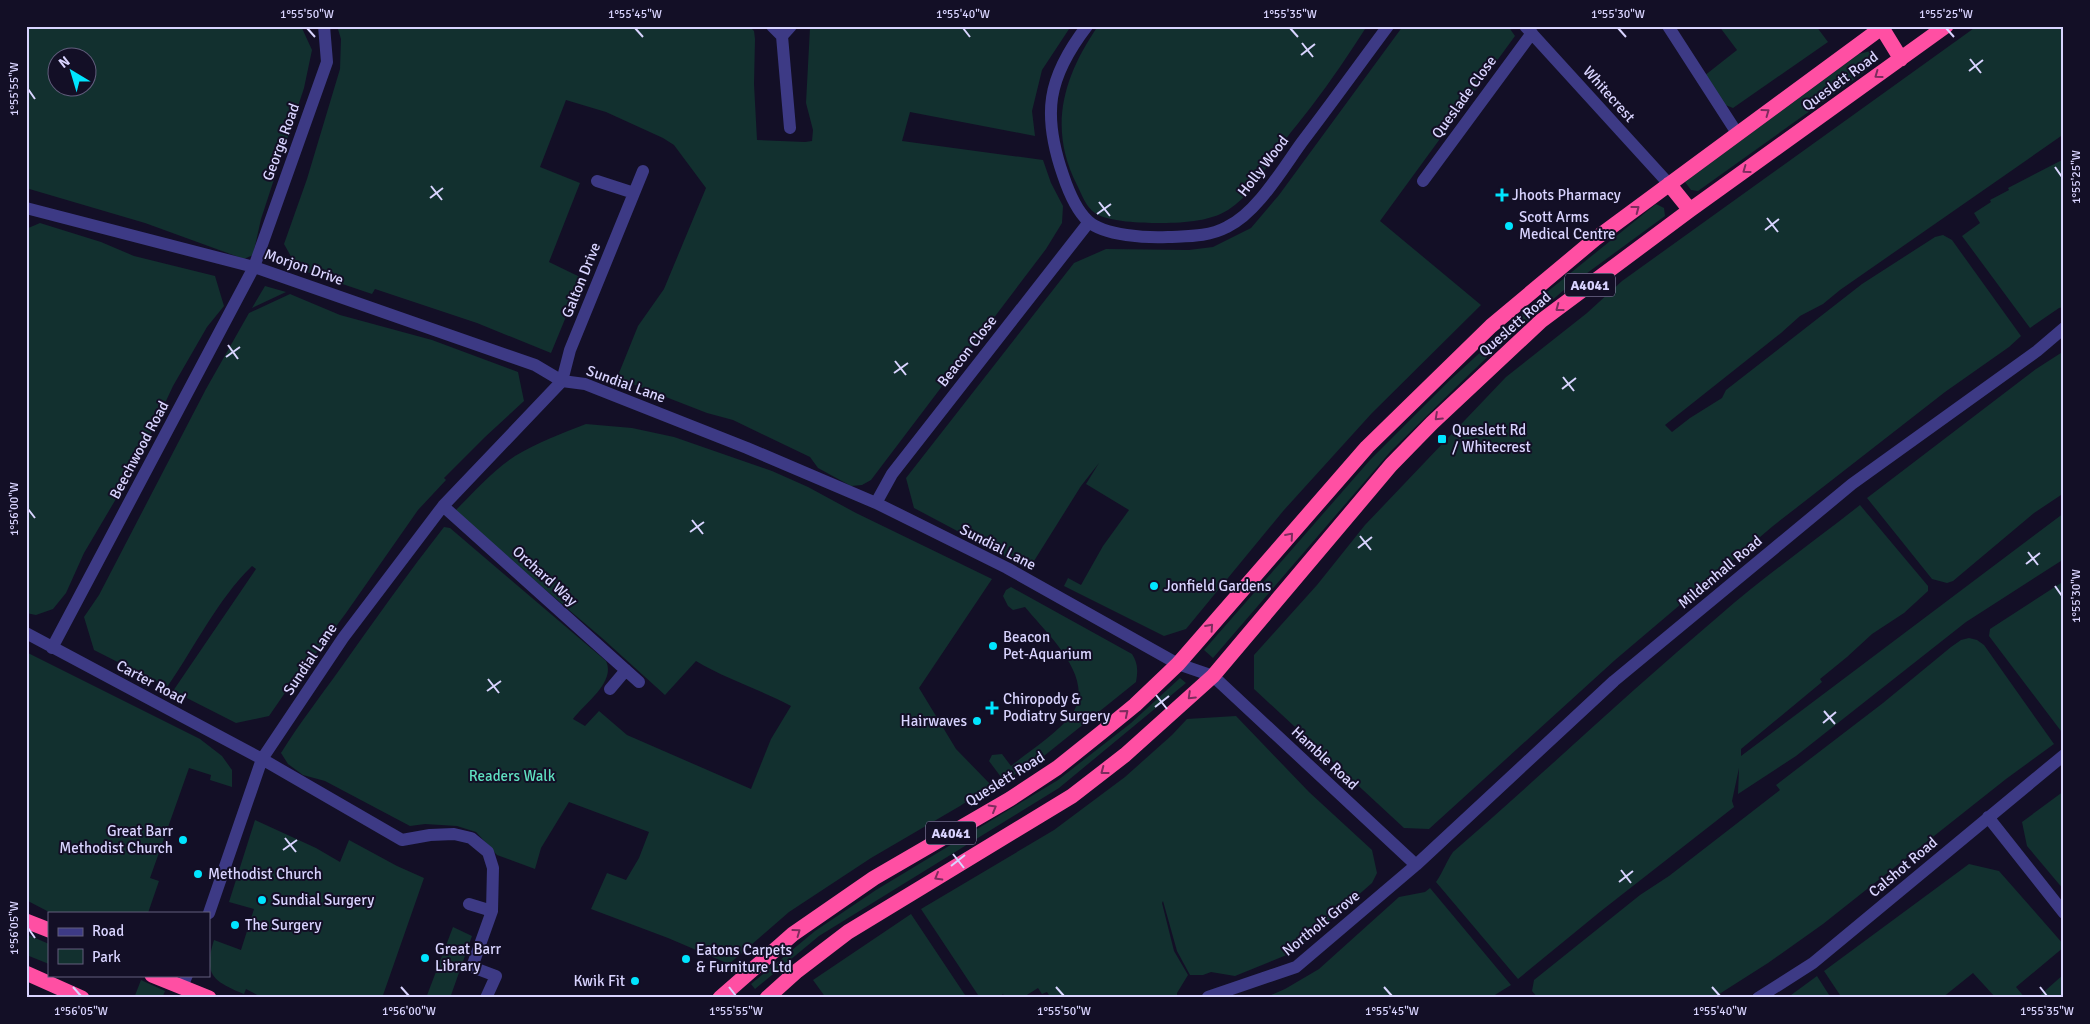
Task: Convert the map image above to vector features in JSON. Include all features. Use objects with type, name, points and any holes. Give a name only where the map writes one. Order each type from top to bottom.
[{"type":"highway","name":"Queslett Road","points":[[767,998],[797,971],[848,932],[1072,796],[1125,755],[1212,676],[1391,466],[1432,423],[1541,322],[1690,210],[1946,26]]},
{"type":"highway","name":"Queslett Road","points":[[720,998],[793,934],[874,878],[1010,799],[1057,768],[1135,705],[1178,664],[1380,434],[1491,326],[1595,239],[1882,27]]},
{"type":"highway","points":[[1882,27],[1901,59]]},
{"type":"highway","points":[[1669,184],[1690,210]]},
{"type":"highway","points":[[26,920],[48,930]]},
{"type":"highway","points":[[26,973],[82,998]]},
{"type":"highway","points":[[154,976],[209,998]]},
{"type":"highway","points":[[733,998],[732,992],[739,981]]},
{"type":"street","name":"George Road","points":[[254,267],[328,62],[324,26]]},
{"type":"street","points":[[772,26],[782,36],[790,128]]},
{"type":"street","points":[[782,36],[791,26]]},
{"type":"street","points":[[1087,26],[1060,71],[1051,96],[1049,119],[1055,152],[1065,181],[1076,206],[1089,222]]},
{"type":"street","name":"Holly Wood","points":[[1089,222],[1115,233],[1151,238],[1206,236],[1229,226],[1258,202],[1388,26]]},
{"type":"street","points":[[1668,26],[1737,133]]},
{"type":"street","name":"Queslade Close","points":[[1423,181],[1529,30]]},
{"type":"street","name":"Whitecrest","points":[[1529,30],[1669,184]]},
{"type":"street","name":"Galton Drive","points":[[562,381],[570,350],[643,171]]},
{"type":"street","points":[[597,180],[634,193]]},
{"type":"street","name":"Morjon Drive","points":[[26,208],[254,267],[535,365],[562,381]]},
{"type":"street","name":"Beacon Close","points":[[876,503],[892,474],[1089,222]]},
{"type":"street","name":"Beechwood Road","points":[[52,648],[254,267]]},
{"type":"street","name":"Mildenhall Road","points":[[1416,865],[1629,668],[1852,484],[2037,351],[2064,328]]},
{"type":"street","name":"Sundial Lane","points":[[209,912],[262,759],[343,638],[443,506],[562,381],[585,384],[747,448],[876,503],[1007,568],[1178,664]]},
{"type":"street","name":"Orchard Way","points":[[443,506],[639,682]]},
{"type":"street","name":"Carter Road","points":[[26,633],[262,759]]},
{"type":"street","points":[[1178,664],[1212,676]]},
{"type":"street","points":[[610,689],[626,670]]},
{"type":"street","name":"Hamble Road","points":[[1212,676],[1416,865]]},
{"type":"street","name":"Calshot Road","points":[[1758,998],[1813,963],[2064,755]]},
{"type":"street","points":[[262,759],[402,840],[430,835],[454,834],[471,838],[488,852],[493,868],[492,911],[472,968],[496,976],[486,998]]},
{"type":"street","points":[[1988,818],[2064,913]]},
{"type":"street","name":"Northolt Grove","points":[[1208,997],[1296,967],[1416,865]]},
{"type":"street","points":[[470,904],[492,911]]},
{"type":"green space","points":[[26,26],[301,26],[312,50],[304,88],[261,219],[253,255],[244,259],[145,223],[26,188]]},
{"type":"green space","points":[[337,26],[749,26],[754,31],[755,39],[754,84],[757,140],[805,142],[812,141],[813,130],[806,103],[810,28],[812,26],[1071,26],[1042,70],[1032,111],[1035,136],[910,112],[902,141],[1043,160],[1051,183],[1063,206],[1062,223],[1046,249],[871,480],[862,485],[851,486],[818,468],[810,457],[733,420],[707,413],[617,378],[638,326],[664,289],[706,188],[674,145],[606,112],[566,100],[540,167],[580,183],[549,262],[582,278],[551,353],[477,323],[375,289],[372,294],[298,269],[284,244],[307,179],[340,69],[341,39]]},
{"type":"green space","points":[[1098,26],[1367,26],[1333,77],[1286,138],[1245,196],[1228,210],[1212,217],[1185,222],[1158,223],[1117,220],[1095,213],[1084,200],[1068,164],[1063,143],[1062,123],[1068,84],[1076,64]]},
{"type":"green space","points":[[1403,26],[1508,26],[1515,36],[1380,221],[1481,305],[1372,413],[1284,510],[1186,629],[1164,636],[1064,586],[1068,578],[1081,585],[1103,546],[1129,510],[1086,484],[1099,463],[1081,486],[1029,569],[914,508],[906,478],[1074,263],[1106,249],[1189,250],[1213,247],[1251,228],[1279,195]]},
{"type":"green space","points":[[1719,26],[1816,26],[1828,42],[1733,108],[1723,104],[1704,76],[1737,50]]},
{"type":"green space","points":[[1977,26],[2064,26],[2064,134],[1840,290],[1823,304],[1800,316],[1665,425],[1672,432],[1722,398],[1726,390],[1862,284],[1935,237],[1943,235],[1952,240],[2021,336],[2009,347],[1945,392],[1773,526],[1615,660],[1429,829],[1404,828],[1254,689],[1254,655],[1317,585],[1365,525],[1506,377],[1587,313],[1622,281]]},
{"type":"green space","points":[[1870,51],[1874,60],[1866,71],[1698,191],[1691,190],[1685,182],[1859,54]]},
{"type":"green space","points":[[2064,159],[2064,307],[2059,308],[2030,328],[1962,236],[1980,223],[1974,213],[1991,202],[1990,200],[2009,190],[2008,188]]},
{"type":"green space","points":[[1656,204],[1664,208],[1665,216],[1564,290],[1502,343],[1391,451],[1213,658],[1204,650],[1370,460],[1450,380],[1542,296]]},
{"type":"green space","points":[[40,223],[101,242],[134,256],[215,276],[224,306],[207,327],[173,386],[136,465],[84,553],[66,593],[53,609],[36,615],[26,613],[26,229]]},
{"type":"green space","points":[[265,286],[286,292],[252,308]]},
{"type":"green space","points":[[290,294],[340,315],[432,340],[518,372],[524,401],[444,478],[446,480],[418,510],[346,613],[312,659],[298,674],[269,716],[236,723],[173,691],[256,569],[252,566],[239,579],[217,609],[167,687],[94,650],[84,617],[99,595],[206,389],[249,313]]},
{"type":"green space","points":[[2064,351],[2064,493],[2034,513],[1953,581],[1947,583],[1932,579],[1867,498],[2036,369]]},
{"type":"green space","name":"Readers Walk","points":[[586,424],[632,428],[674,437],[772,471],[808,487],[856,513],[992,579],[919,688],[956,749],[991,785],[960,806],[871,858],[789,912],[729,964],[668,938],[591,909],[607,873],[626,880],[639,858],[649,832],[569,802],[541,848],[535,869],[497,855],[476,832],[457,826],[425,824],[410,826],[325,781],[303,775],[288,764],[281,753],[378,615],[444,527],[450,528],[606,661],[607,677],[598,692],[573,719],[585,726],[599,711],[627,735],[751,789],[771,739],[791,706],[696,661],[665,695],[602,638],[454,512],[491,475],[515,456],[550,438]]},
{"type":"green space","points":[[1860,505],[1928,586],[1928,591],[1904,613],[1872,634],[1820,679],[1822,682],[1741,749],[1741,756],[2064,513],[2064,559],[1966,622],[1796,756],[1738,794],[1739,768],[1732,801],[1734,807],[1518,979],[1436,882],[1453,852],[1720,615]]},
{"type":"green space","points":[[2064,581],[2064,735],[1989,636],[1990,629]]},
{"type":"green space","points":[[1011,587],[1132,654],[1137,671],[1136,682],[1039,760],[1004,781],[989,761],[992,755],[1002,754],[1011,766],[1059,728],[1072,714],[1078,700],[1078,686],[1074,671],[1056,643],[1025,607],[1013,610],[1008,606],[1003,596],[1006,590]]},
{"type":"green space","points":[[1969,638],[1977,640],[1984,645],[2054,744],[2006,779],[1823,924],[1768,963],[1713,998],[1538,998],[1532,991],[1534,980],[1640,895],[1669,876],[1780,790],[1776,785],[1883,703],[1951,647],[1961,640]]},
{"type":"green space","points":[[26,652],[200,739],[222,756],[232,770],[232,787],[210,780],[211,775],[189,768],[150,878],[159,881],[148,912],[49,912],[26,900]]},
{"type":"green space","points":[[1180,678],[1186,683],[1059,788],[819,936],[755,989],[751,984],[815,931],[876,890],[1058,780],[1131,723]]},
{"type":"green space","points":[[1236,716],[1309,792],[1372,850],[1377,873],[1372,883],[1289,954],[1235,976],[1211,972],[1203,975],[1190,975],[1177,951],[1163,901],[1174,951],[1188,975],[1177,993],[1177,998],[1051,998],[1047,992],[1042,994],[1038,988],[1022,998],[1006,998],[1003,994],[998,998],[980,998],[921,909],[1054,830],[1125,777],[1187,719]]},
{"type":"green space","points":[[2064,791],[2064,890],[2027,846],[2022,822]]},
{"type":"green space","points":[[255,820],[316,848],[340,862],[349,840],[424,878],[382,998],[263,998],[246,989],[244,994],[233,989],[213,975],[210,969],[210,961],[214,940],[241,950],[254,909],[229,902]]},
{"type":"green space","points":[[1969,864],[1999,871],[2064,945],[2064,947],[2016,987],[2025,998],[1996,998],[1973,973],[1942,998],[1842,998],[1824,971]]},
{"type":"green space","points":[[1430,888],[1511,985],[1490,998],[1264,998],[1285,989],[1319,969],[1399,897],[1425,892]]},
{"type":"green space","points":[[911,914],[967,998],[826,998],[813,980]]},
{"type":"green space","points":[[453,927],[472,936],[450,998],[426,998]]},
{"type":"green space","points":[[26,934],[48,944],[48,964],[29,956]]},
{"type":"green space","points":[[2064,974],[2064,998],[2037,998]]},
{"type":"green space","points":[[1817,976],[1831,998],[1787,998]]},
{"type":"green space","points":[[141,980],[165,991],[162,998],[134,998]]},
{"type":"place","name":"Jhoots Pharmacy","points":[[1502,195]]},
{"type":"place","name":"Scott Arms Medical Centre","points":[[1509,226]]},
{"type":"place","name":"Queslett Rd / Whitecrest","points":[[1442,439]]},
{"type":"place","name":"Jonfield Gardens","points":[[1154,586]]},
{"type":"place","name":"Beacon Pet-Aquarium","points":[[993,646]]},
{"type":"place","name":"Chiropody & Podiatry Surgery","points":[[992,708]]},
{"type":"place","name":"Hairwaves","points":[[977,721]]},
{"type":"place","name":"Great Barr Methodist Church","points":[[183,840]]},
{"type":"place","name":"Methodist Church","points":[[198,874]]},
{"type":"place","name":"Sundial Surgery","points":[[262,900]]},
{"type":"place","name":"The Surgery","points":[[235,925]]},
{"type":"place","name":"Great Barr Library","points":[[425,958]]},
{"type":"place","name":"Eatons Carpets & Furniture Ltd","points":[[686,959]]},
{"type":"place","name":"Kwik Fit","points":[[635,981]]}]
